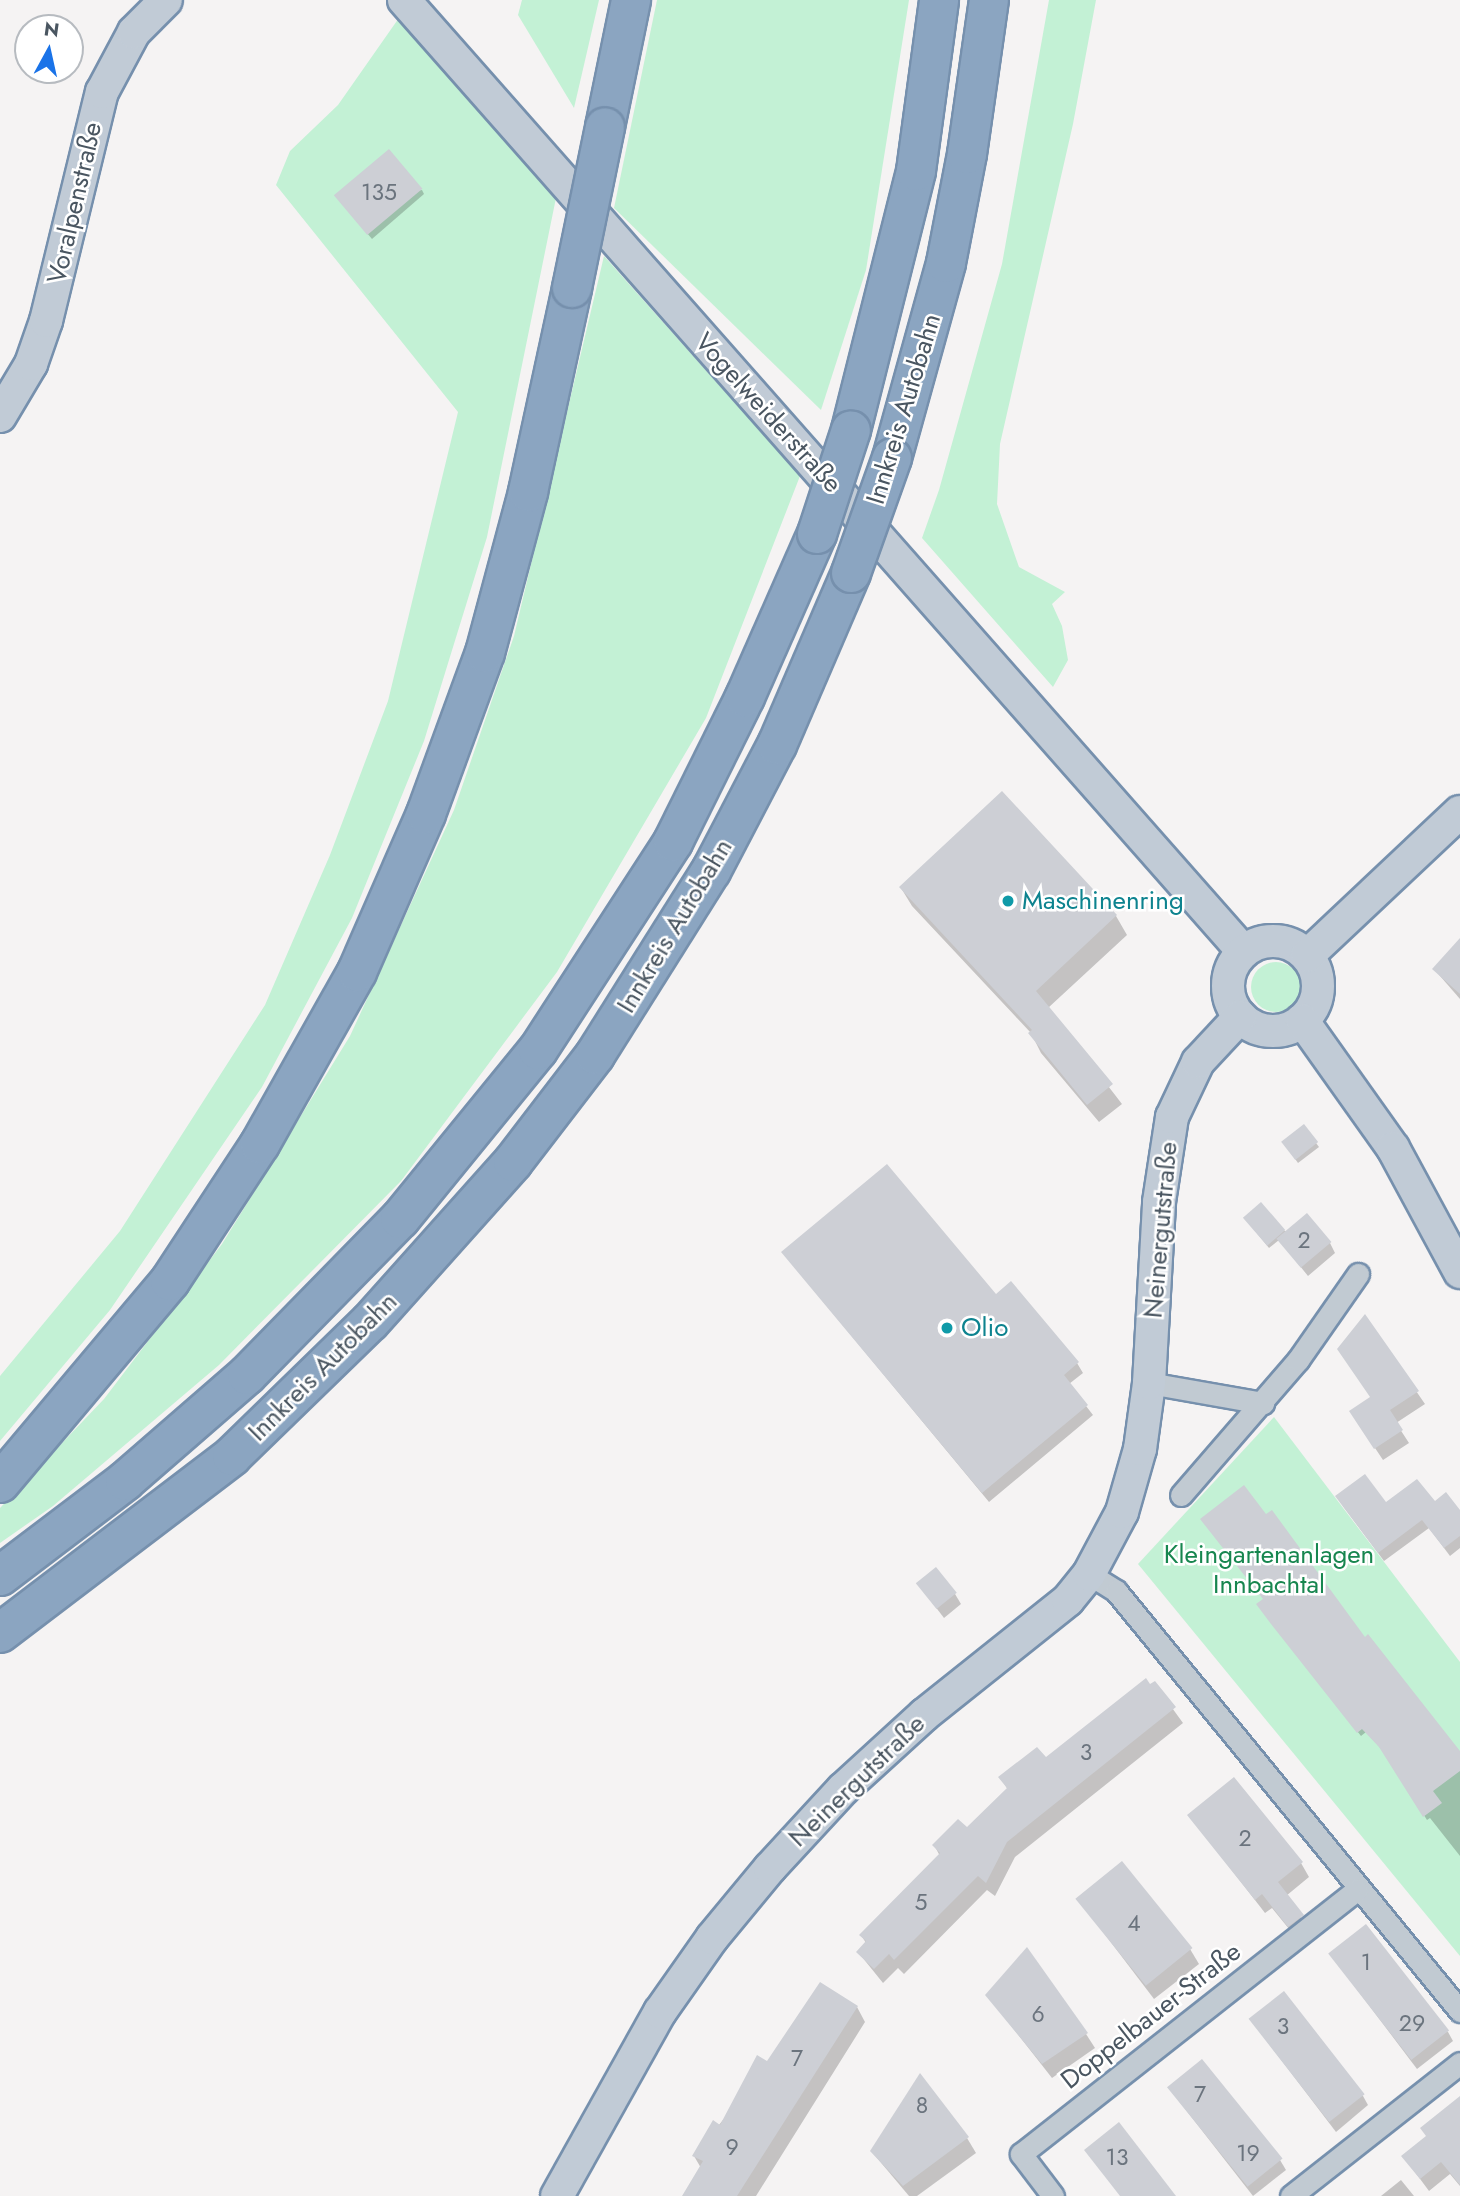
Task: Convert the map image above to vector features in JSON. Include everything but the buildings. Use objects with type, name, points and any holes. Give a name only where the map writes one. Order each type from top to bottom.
[{"type":"highway","points":[[0,1483],[170,1280],[260,1144],[357,972],[426,814],[485,653],[528,492],[631,0]]},
{"type":"highway","name":"Innkreis Autobahn","points":[[0,1576],[125,1481],[247,1376],[400,1219],[538,1050],[673,842],[745,697],[817,534],[851,430],[916,171],[939,0]]},
{"type":"highway","name":"Innkreis Autobahn","points":[[0,1633],[232,1456],[370,1322],[513,1162],[595,1055],[711,872],[778,746],[851,573],[892,458],[946,263],[967,154],[989,0]]},
{"type":"highway","points":[[967,154],[1013,0]]},
{"type":"main road","name":"Voralpenstraße","points":[[0,416],[31,364],[46,321],[102,92],[134,32],[166,0]]},
{"type":"main road","name":"Vogelweiderstraße","points":[[404,0],[1243,951]]},
{"type":"main road","points":[[1307,956],[1460,812]]},
{"type":"main road","points":[[1276,941],[1307,956],[1316,975],[1317,996],[1302,1020],[1284,1029],[1264,1030],[1240,1017],[1227,983],[1243,951],[1276,941]]},
{"type":"main road","name":"Neinergutstraße","points":[[556,2196],[660,2012],[712,1938],[770,1868],[842,1788],[924,1714],[1068,1600],[1090,1574],[1122,1512],[1140,1449],[1149,1382],[1159,1202],[1172,1116],[1198,1062],[1240,1017]]},
{"type":"main road","points":[[1302,1020],[1393,1148],[1460,1272]]},
{"type":"street","points":[[1181,1495],[1262,1403],[1359,1273]]},
{"type":"street","points":[[1149,1382],[1262,1403]]},
{"type":"street","points":[[1090,1574],[1115,1591],[1357,1890],[1383,1914],[1460,2011]]},
{"type":"street","name":"Doppelbauer-Straße","points":[[1053,2196],[1021,2154],[1357,1890]]},
{"type":"street","points":[[1291,2196],[1460,2063]]},
{"type":"green space","points":[[522,0],[599,0],[574,108],[518,15]]},
{"type":"green space","points":[[657,0],[909,0],[866,270],[821,410],[614,208]]},
{"type":"green space","points":[[1049,0],[1096,0],[1073,124],[1000,444],[997,504],[1019,567],[1065,592],[1052,604],[1062,626],[1068,660],[1053,687],[922,538],[939,490],[1002,264]]},
{"type":"green space","points":[[401,15],[557,193],[487,537],[424,741],[352,918],[262,1087],[110,1310],[0,1441],[0,1376],[120,1231],[265,1005],[330,855],[388,701],[458,412],[276,185],[290,151],[338,105]]},
{"type":"green space","points":[[604,256],[800,476],[706,718],[557,972],[401,1181],[219,1365],[53,1506],[0,1543],[0,1508],[104,1399],[222,1244],[350,1036],[454,810],[514,636]]},
{"type":"green space","points":[[1276,962],[1293,970],[1301,987],[1293,1004],[1276,1012],[1259,1004],[1251,987],[1259,970]]},
{"type":"green space","name":"Kleingartenanlagen Innbachtal","points":[[1274,1417],[1460,1662],[1460,1956],[1138,1564]]},
{"type":"place","name":"Maschinenring","points":[[1008,901]]},
{"type":"place","name":"Olio","points":[[947,1328]]}]
